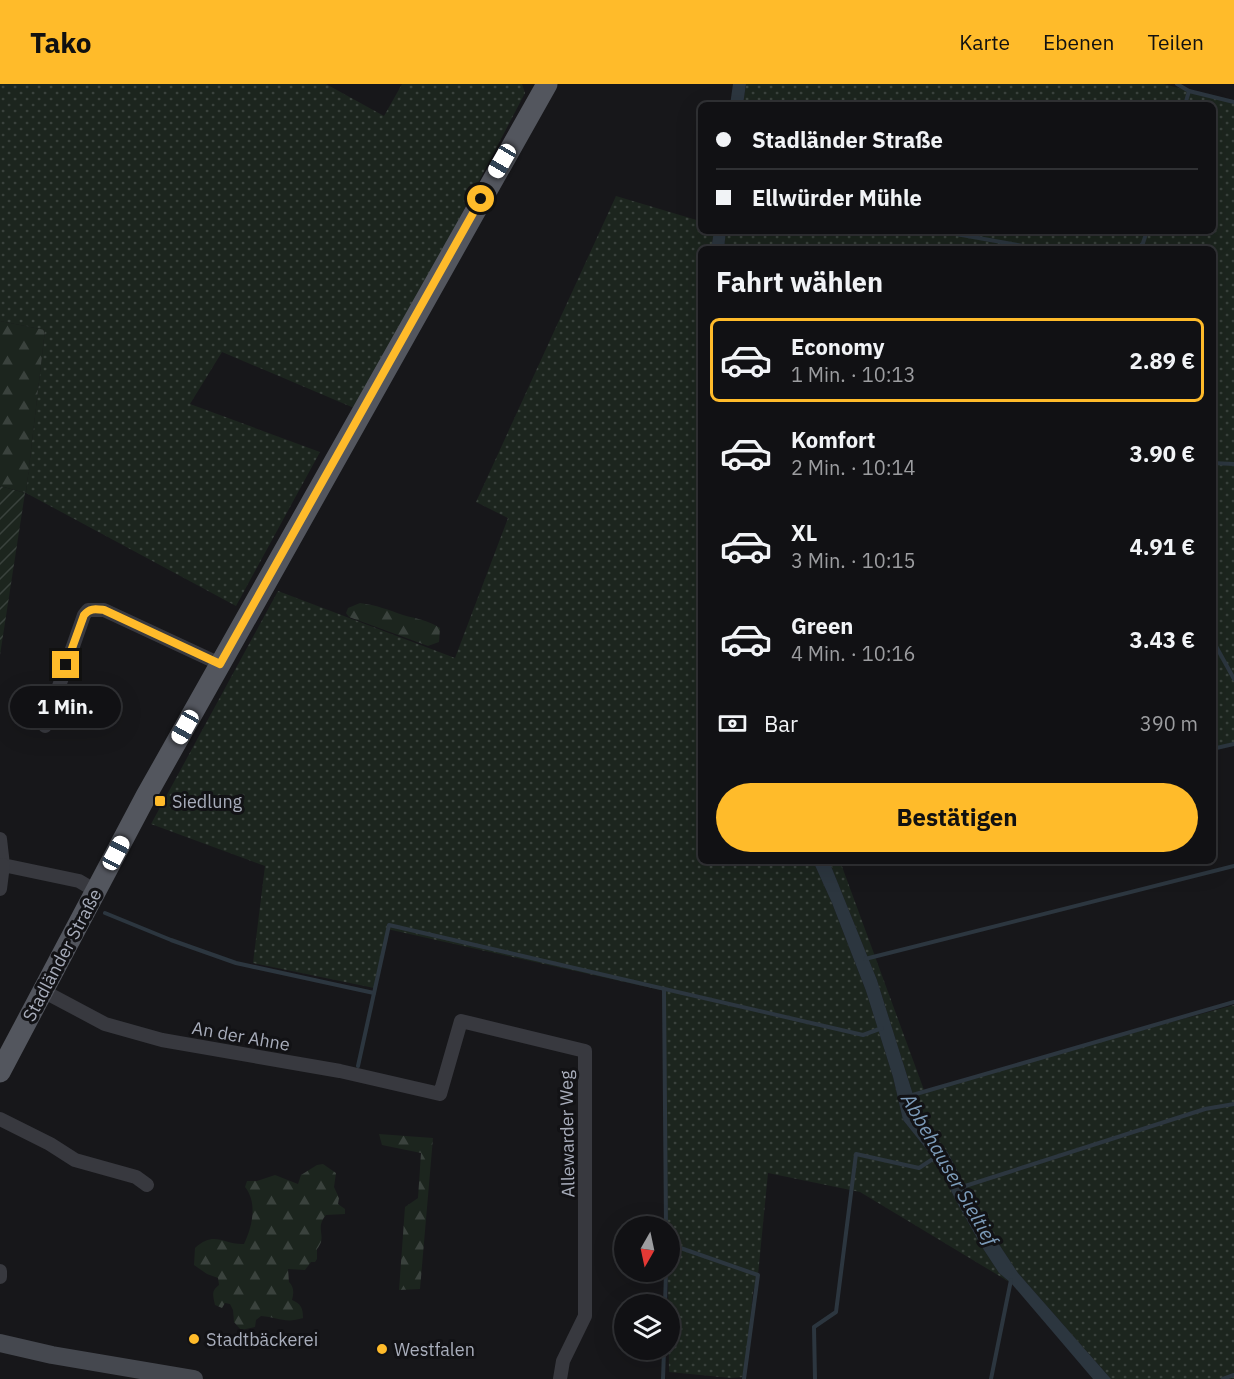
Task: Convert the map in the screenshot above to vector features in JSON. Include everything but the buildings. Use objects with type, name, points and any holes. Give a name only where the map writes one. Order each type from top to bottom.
[{"type":"main road","name":"Stadländer Straße","points":[[0,1072],[146,796],[546,84]]},
{"type":"main road","points":[[0,1343],[52,1355],[194,1379]]},
{"type":"street","points":[[45,726],[84,615],[88,610],[104,610],[220,664]]},
{"type":"street","points":[[0,839],[3,865],[0,889]]},
{"type":"street","points":[[3,865],[79,880],[96,891]]},
{"type":"street","name":"An der Ahne","points":[[43,992],[105,1024],[162,1040],[345,1072],[440,1094]]},
{"type":"street","name":"Allewarder Weg","points":[[440,1094],[461,1021],[585,1051],[585,1316],[563,1361],[560,1379]]},
{"type":"street","points":[[0,1119],[50,1144],[75,1160],[136,1177],[147,1185]]},
{"type":"street","points":[[0,1270],[0,1277]]},
{"type":"green space","points":[[0,84],[326,84],[384,116],[402,84],[522,84],[525,93],[435,265],[354,408],[222,352],[190,404],[320,452],[236,606],[26,493],[45,330],[0,321]]},
{"type":"green space","points":[[746,84],[1164,84],[1234,103],[1234,744],[1216,747],[1216,246],[724,246],[726,234],[1216,234],[1216,102],[743,102]]},
{"type":"green space","points":[[616,196],[698,220],[698,234],[714,234],[712,246],[698,246],[698,864],[814,864],[866,991],[893,1077],[903,1120],[939,1165],[982,1247],[999,1273],[1011,1283],[860,1192],[768,1173],[758,1275],[753,1292],[744,1377],[731,1378],[669,1372],[669,1360],[680,1360],[680,1294],[668,1294],[668,1282],[680,1282],[680,1216],[667,1216],[665,991],[387,929],[374,988],[253,963],[265,866],[151,824],[278,591],[455,658],[508,518],[476,502]]},
{"type":"green space","points":[[0,321],[45,330],[26,493],[0,486]]},
{"type":"green space","points":[[0,486],[25,493],[0,655]]},
{"type":"green space","points":[[360,603],[436,625],[440,628],[439,642],[428,646],[349,617],[346,613],[348,608]]},
{"type":"green space","points":[[830,864],[841,864],[924,1090],[1234,1005],[1234,1379],[1111,1379],[1018,1273],[981,1217],[948,1153],[921,1120],[877,980]]},
{"type":"green space","points":[[379,1134],[433,1138],[420,1289],[399,1290],[405,1207],[418,1198],[421,1153],[382,1145]]},
{"type":"green space","points":[[323,1164],[336,1173],[334,1187],[339,1198],[338,1204],[345,1209],[345,1214],[326,1215],[321,1224],[321,1240],[315,1262],[311,1262],[305,1270],[288,1269],[289,1282],[293,1290],[292,1300],[301,1307],[303,1318],[286,1320],[261,1316],[256,1320],[255,1327],[241,1330],[234,1322],[230,1304],[225,1303],[222,1308],[215,1305],[213,1294],[219,1285],[218,1278],[194,1265],[195,1248],[214,1239],[244,1244],[253,1208],[245,1187],[247,1181],[257,1181],[275,1175],[298,1184],[301,1175]]},
{"type":"water","points":[[733,84],[746,84],[743,102],[730,102]]},
{"type":"water","points":[[714,234],[726,234],[724,246],[712,246]]},
{"type":"water","name":"Abbehauser Sieltief","points":[[814,864],[830,864],[877,980],[921,1120],[948,1153],[981,1217],[1018,1273],[1111,1379],[1093,1379],[1011,1283],[999,1273],[955,1199],[939,1165],[903,1120],[893,1077],[866,991]]},
{"type":"waterway","points":[[1177,84],[1189,91],[1234,102]]},
{"type":"waterway","points":[[1186,102],[1189,91]]},
{"type":"waterway","points":[[956,234],[1023,246]]},
{"type":"waterway","points":[[1140,246],[1146,234]]},
{"type":"waterway","points":[[1216,463],[1234,464]]},
{"type":"waterway","points":[[1216,646],[1234,679]]},
{"type":"waterway","points":[[1216,748],[1234,744]]},
{"type":"waterway","points":[[865,959],[1234,866]]},
{"type":"waterway","points":[[105,913],[236,963],[374,993]]},
{"type":"waterway","points":[[358,1066],[389,925],[863,1035],[882,1028]]},
{"type":"waterway","points":[[664,989],[666,1216]]},
{"type":"waterway","name":"Abbehauser Sieltief","points":[[909,1096],[1234,1002]]},
{"type":"waterway","name":"Abbehauser Sieltief","points":[[962,1187],[1205,1109],[1234,1104]]},
{"type":"waterway","name":"Abbehauser Sieltief","points":[[815,1379],[814,1327],[836,1312],[856,1154],[919,1168],[939,1155]]},
{"type":"waterway","points":[[680,1248],[758,1275],[744,1379]]},
{"type":"waterway","points":[[991,1379],[1011,1280]]},
{"type":"waterway","points":[[665,1294],[666,1282]]},
{"type":"waterway","points":[[663,1379],[664,1360]]},
{"type":"waterway","points":[[1223,1379],[1234,1375]]},
{"type":"place","name":"Siedlung","points":[[160,801]]},
{"type":"place","name":"Stadtbäckerei","points":[[194,1339]]},
{"type":"place","name":"Westfalen","points":[[382,1349]]},
{"type":"route","points":[[66,665],[84,615],[88,610],[95,609],[104,610],[220,664],[481,199]]}]
